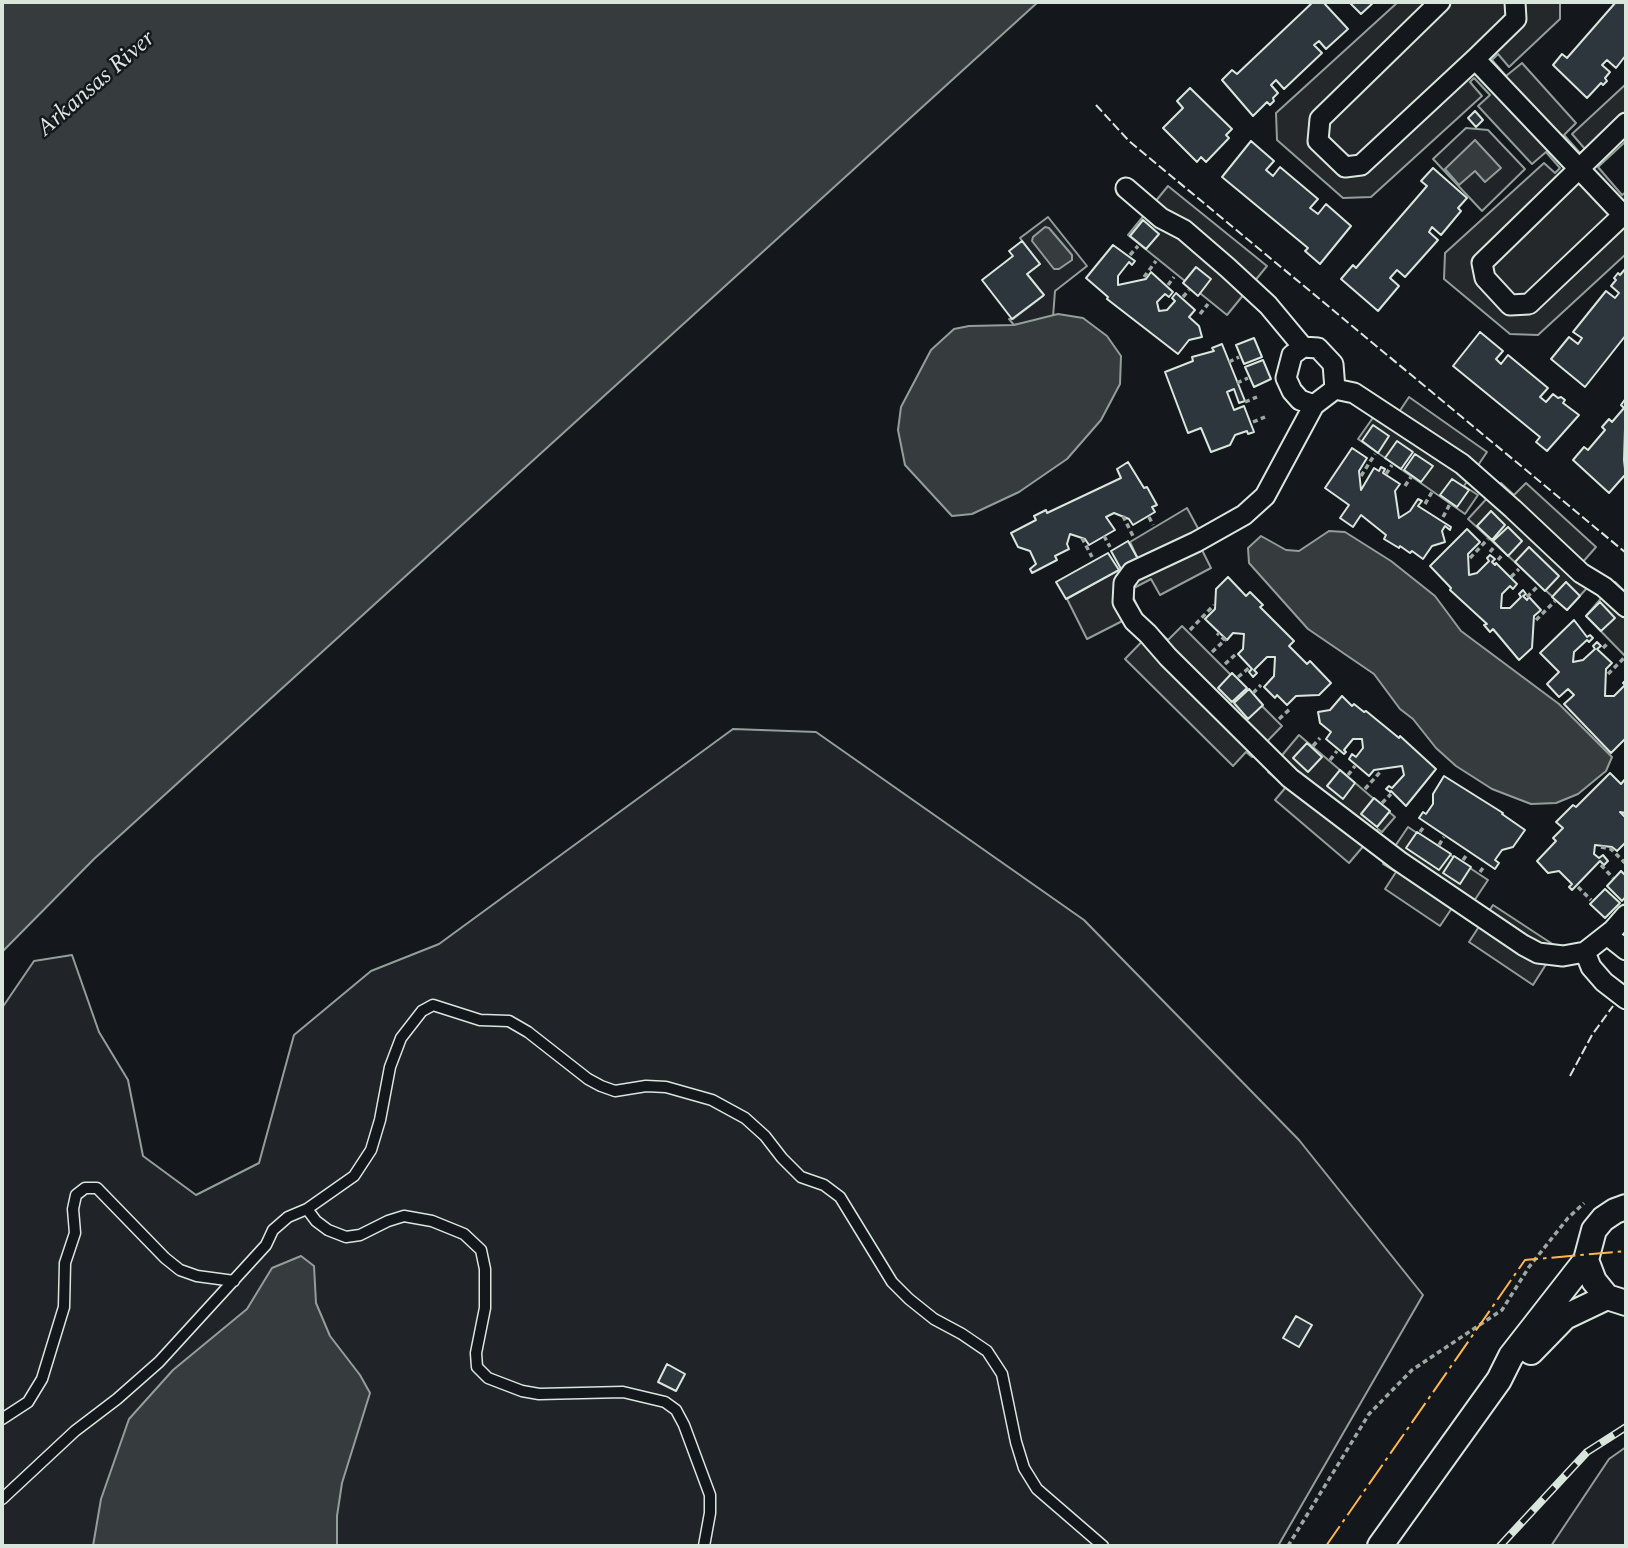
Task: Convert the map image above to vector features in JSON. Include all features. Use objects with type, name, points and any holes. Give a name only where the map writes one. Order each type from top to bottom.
[{"type":"street","points":[[1440,2],[1320,119],[1318,141],[1346,167],[1361,165],[1516,19],[1515,2]]},
{"type":"street","points":[[1475,59],[1578,168],[1625,214],[1529,304],[1510,305],[1485,278],[1482,263],[1578,168],[1626,123]]},
{"type":"street","points":[[1126,188],[1161,218],[1184,230],[1228,268],[1268,305],[1303,347]]},
{"type":"street","points":[[1314,405],[1300,400],[1286,378],[1292,355],[1303,347],[1318,348],[1333,364],[1335,389]]},
{"type":"street","points":[[1626,607],[1604,587],[1581,573],[1559,550],[1462,464],[1354,393],[1335,389],[1314,405],[1265,496],[1244,515],[1196,542],[1132,572],[1124,583],[1124,602],[1134,621],[1270,761],[1399,861],[1538,953],[1563,956],[1585,952],[1607,935],[1626,915]]},
{"type":"street","points":[[1607,935],[1626,950]]},
{"type":"street","points":[[1585,952],[1591,967],[1604,982],[1626,999]]},
{"type":"street","points":[[1380,1546],[1499,1380],[1511,1356],[1586,1260],[1594,1230],[1603,1219],[1626,1207]]},
{"type":"street","points":[[1586,1260],[1594,1281],[1617,1300]]},
{"type":"street","points":[[1499,1380],[1520,1364],[1565,1317],[1617,1300]]},
{"type":"lane","points":[[2,1499],[75,1431],[159,1362],[266,1245],[273,1230],[288,1217],[307,1209],[354,1176],[371,1150],[390,1067],[401,1038],[422,1011],[433,1005],[480,1020],[509,1021],[528,1031],[588,1079],[615,1091],[646,1086],[666,1087],[712,1100],[745,1118],[765,1136],[801,1177],[824,1185],[840,1197],[892,1282],[934,1319],[987,1351],[1002,1374],[1024,1468],[1037,1489],[1103,1546]]},
{"type":"lane","points":[[2,1419],[28,1402],[42,1378],[64,1307],[65,1264],[75,1233],[73,1209],[76,1195],[85,1188],[97,1188],[180,1270],[197,1276],[234,1281]]},
{"type":"lane","points":[[307,1209],[316,1221],[328,1230],[346,1237],[404,1216],[432,1221],[464,1234],[481,1251],[485,1269],[485,1308],[476,1353],[477,1367],[488,1378],[522,1391],[539,1394],[623,1392],[665,1402],[676,1410],[710,1495],[710,1513],[704,1546]]},
{"type":"path","points":[[1130,255],[1138,246]]},
{"type":"path","points":[[1144,276],[1156,261]]},
{"type":"path","points":[[1168,285],[1174,277]]},
{"type":"path","points":[[1183,297],[1189,290]]},
{"type":"path","points":[[1200,314],[1208,304]]},
{"type":"path","points":[[1229,362],[1239,357]]},
{"type":"path","points":[[1237,383],[1248,378]]},
{"type":"path","points":[[1245,402],[1257,397]]},
{"type":"path","points":[[1253,422],[1265,417]]},
{"type":"path","points":[[1361,476],[1375,454]]},
{"type":"path","points":[[1386,474],[1392,465]]},
{"type":"path","points":[[1405,486],[1411,478]]},
{"type":"path","points":[[1425,504],[1432,492]]},
{"type":"path","points":[[1443,517],[1450,504]]},
{"type":"path","points":[[1123,516],[1133,536]]},
{"type":"path","points":[[1149,517],[1153,525]]},
{"type":"path","points":[[1104,536],[1110,547]]},
{"type":"path","points":[[1082,538],[1092,556]]},
{"type":"path","points":[[1470,558],[1488,539]]},
{"type":"path","points":[[1490,552],[1495,546]]},
{"type":"path","points":[[1498,559],[1503,554]]},
{"type":"path","points":[[1511,577],[1519,569]]},
{"type":"path","points":[[1527,597],[1538,586]]},
{"type":"path","points":[[1536,620],[1555,601]]},
{"type":"path","points":[[1190,630],[1214,605]]},
{"type":"path","points":[[1212,652],[1225,640],[1217,633]]},
{"type":"path","points":[[1603,649],[1609,642]]},
{"type":"path","points":[[1225,664],[1235,655]]},
{"type":"path","points":[[1608,674],[1625,657]]},
{"type":"path","points":[[1238,677],[1249,668]]},
{"type":"path","points":[[1253,693],[1261,685]]},
{"type":"path","points":[[1279,719],[1290,709]]},
{"type":"path","points":[[1312,746],[1320,738]]},
{"type":"path","points":[[1330,760],[1337,751]]},
{"type":"path","points":[[1348,775],[1355,766]]},
{"type":"path","points":[[1365,789],[1381,771]]},
{"type":"path","points":[[1382,803],[1391,794]]},
{"type":"path","points":[[1420,832],[1425,825]]},
{"type":"path","points":[[1439,845],[1444,837]]},
{"type":"path","points":[[1601,847],[1611,849],[1626,864]]},
{"type":"path","points":[[1463,860],[1468,853]]},
{"type":"path","points":[[1480,872],[1485,865]]},
{"type":"path","points":[[1601,865],[1613,877]]},
{"type":"path","points":[[1578,887],[1591,900]]},
{"type":"path","points":[[1288,1546],[1369,1414],[1412,1370],[1502,1310],[1529,1267],[1568,1218],[1588,1199]]},
{"type":"shaded area","points":[[1398,2],[1560,2],[1560,19],[1509,67],[1498,54],[1492,60],[1506,76],[1522,63],[1576,123],[1564,135],[1580,153],[1585,149],[1572,134],[1626,84],[1626,141],[1598,167],[1622,195],[1626,192],[1626,254],[1538,335],[1510,334],[1444,279],[1445,253],[1544,163],[1555,173],[1560,168],[1546,152],[1532,164],[1478,106],[1490,95],[1474,78],[1470,82],[1482,96],[1371,197],[1343,198],[1277,140],[1276,113]]},
{"type":"shaded area","points":[[1466,128],[1488,130],[1525,169],[1482,211],[1433,159]]},
{"type":"shaded area","points":[[1168,186],[1267,266],[1227,315],[1128,235]]},
{"type":"shaded area","points":[[1048,217],[1087,266],[1055,291],[1053,317],[1014,325],[1009,319],[1013,319],[1043,296],[1027,274],[1040,264],[1020,238]]},
{"type":"shaded area","points":[[1409,397],[1487,452],[1464,486],[1478,495],[1465,514],[1358,439],[1384,402],[1399,412]]},
{"type":"shaded area","points":[[1501,483],[1514,495],[1526,483],[1596,547],[1582,563],[1597,577],[1567,610],[1468,519]]},
{"type":"shaded area","points":[[1187,508],[1207,545],[1201,548],[1211,568],[1160,595],[1151,579],[1130,590],[1140,612],[1087,639],[1067,599],[1138,559],[1130,542]]},
{"type":"shaded area","points":[[1615,582],[1626,593],[1626,657],[1586,616]]},
{"type":"shaded area","points":[[1182,626],[1282,726],[1252,757],[1246,752],[1233,766],[1125,659],[1155,628],[1168,640]]},
{"type":"shaded area","points":[[733,729],[816,732],[1084,920],[1299,1140],[1423,1295],[1278,1546],[2,1546],[2,1008],[34,961],[72,955],[99,1032],[128,1080],[143,1156],[196,1195],[259,1163],[294,1035],[371,971],[439,944]]},
{"type":"shaded area","points":[[1299,735],[1395,817],[1382,832],[1378,829],[1349,863],[1275,800],[1286,787],[1268,772]]},
{"type":"shaded area","points":[[1408,827],[1488,880],[1464,916],[1452,908],[1440,926],[1385,889],[1396,872],[1383,864]]},
{"type":"shaded area","points":[[1493,905],[1557,947],[1533,985],[1469,942]]},
{"type":"shaded area","points":[[1626,1447],[1626,1546],[1551,1546],[1609,1459]]},
{"type":"water","name":"Arkansas River","points":[[2,2],[1038,2],[94,859],[2,952]]},
{"type":"water","points":[[1475,140],[1501,168],[1485,182],[1475,171],[1459,185],[1445,169]]},
{"type":"water","points":[[1045,227],[1049,228],[1072,255],[1072,260],[1059,269],[1054,269],[1032,241]]},
{"type":"water","points":[[1058,314],[1083,318],[1107,336],[1121,356],[1120,384],[1101,420],[1067,459],[1019,492],[972,514],[952,516],[905,465],[898,430],[901,407],[931,350],[954,329],[1014,325]]},
{"type":"water","points":[[1329,531],[1345,532],[1391,561],[1435,596],[1461,631],[1559,704],[1612,757],[1606,771],[1578,794],[1556,803],[1531,804],[1492,789],[1456,766],[1436,748],[1413,719],[1400,709],[1374,674],[1308,629],[1249,563],[1248,548],[1261,536],[1286,550],[1299,551]]},
{"type":"water","points":[[301,1256],[314,1266],[316,1303],[330,1336],[360,1375],[370,1393],[342,1483],[337,1516],[337,1546],[93,1546],[101,1499],[129,1419],[173,1370],[247,1309],[272,1268]]},
{"type":"building","points":[[1313,2],[1323,2],[1348,29],[1326,49],[1319,41],[1314,45],[1322,53],[1284,89],[1276,80],[1271,85],[1278,93],[1273,98],[1274,101],[1270,105],[1267,102],[1253,116],[1222,80],[1232,70],[1237,74]]},
{"type":"building","points":[[1349,2],[1374,2],[1361,14]]},
{"type":"building","points":[[1616,2],[1626,2],[1626,55],[1616,68],[1607,60],[1602,65],[1610,72],[1605,78],[1607,81],[1603,85],[1601,83],[1587,98],[1553,65],[1562,54],[1567,58]]},
{"type":"building","points":[[1190,88],[1232,129],[1226,135],[1229,138],[1206,162],[1201,157],[1197,162],[1163,128],[1183,108],[1177,101]]},
{"type":"building","points":[[1475,111],[1483,120],[1476,127],[1468,118]]},
{"type":"building","points":[[1251,141],[1274,161],[1266,170],[1273,176],[1280,167],[1318,199],[1310,208],[1318,214],[1326,204],[1351,226],[1320,264],[1305,251],[1308,248],[1222,177]]},
{"type":"building","points":[[1433,168],[1467,198],[1458,208],[1461,211],[1441,235],[1432,227],[1429,232],[1438,240],[1405,277],[1397,270],[1390,278],[1399,286],[1378,311],[1341,279],[1353,265],[1356,268],[1427,186],[1421,181]]},
{"type":"building","points":[[1143,220],[1159,234],[1146,249],[1130,236]]},
{"type":"building","points":[[1022,241],[1040,264],[1027,274],[1044,295],[1012,319],[982,280],[1013,256],[1009,251]]},
{"type":"building","points":[[1113,245],[1135,261],[1132,265],[1129,262],[1118,276],[1118,285],[1146,279],[1151,272],[1173,292],[1169,297],[1165,294],[1157,302],[1159,311],[1167,310],[1175,301],[1172,298],[1176,293],[1195,310],[1189,317],[1199,326],[1202,337],[1189,340],[1178,354],[1107,299],[1108,297],[1086,278]]},
{"type":"building","points":[[1196,267],[1211,279],[1198,296],[1183,283]]},
{"type":"building","points":[[1626,268],[1626,335],[1585,387],[1551,359],[1569,337],[1578,344],[1582,338],[1573,332],[1606,291],[1615,298],[1619,293],[1611,286],[1618,273],[1620,275]]},
{"type":"building","points":[[1480,332],[1503,351],[1496,359],[1501,364],[1508,355],[1548,388],[1540,397],[1546,402],[1553,394],[1561,397],[1565,400],[1563,403],[1579,415],[1547,451],[1536,442],[1540,437],[1453,366]]},
{"type":"building","points":[[1254,338],[1262,357],[1244,364],[1236,345]]},
{"type":"building","points":[[1222,344],[1245,401],[1239,403],[1234,389],[1227,392],[1234,410],[1244,406],[1254,432],[1235,435],[1230,445],[1211,452],[1201,428],[1188,433],[1165,372],[1193,361],[1192,357],[1214,351],[1212,348]]},
{"type":"building","points":[[1263,360],[1271,379],[1254,387],[1245,367]]},
{"type":"building","points":[[1626,398],[1626,478],[1624,476],[1609,493],[1573,460],[1584,447],[1588,450],[1605,430],[1602,427],[1609,419],[1612,422],[1624,408],[1621,405]]},
{"type":"building","points":[[1373,425],[1389,436],[1378,453],[1362,441]]},
{"type":"building","points":[[1397,441],[1413,452],[1401,469],[1385,458]]},
{"type":"building","points":[[1352,448],[1367,458],[1359,471],[1361,490],[1374,468],[1379,471],[1381,467],[1385,469],[1383,473],[1400,484],[1395,491],[1399,518],[1410,511],[1418,499],[1422,501],[1418,506],[1451,527],[1450,530],[1445,526],[1442,531],[1445,542],[1432,546],[1423,559],[1384,539],[1386,535],[1361,515],[1353,527],[1340,518],[1349,505],[1325,488]]},
{"type":"building","points":[[1415,454],[1433,466],[1421,482],[1404,470]]},
{"type":"building","points":[[1128,462],[1157,505],[1152,507],[1155,512],[1133,525],[1129,519],[1114,513],[1106,517],[1115,530],[1089,545],[1085,539],[1070,534],[1067,544],[1069,549],[1055,556],[1057,560],[1032,573],[1030,569],[1036,564],[1030,551],[1018,547],[1011,533],[1036,520],[1034,516],[1046,510],[1047,513],[1121,478],[1117,469]]},
{"type":"building","points":[[1452,479],[1469,490],[1457,507],[1440,495]]},
{"type":"building","points":[[1491,511],[1505,525],[1492,540],[1477,526]]},
{"type":"building","points":[[1508,527],[1522,541],[1508,556],[1493,541]]},
{"type":"building","points":[[1467,529],[1480,542],[1468,554],[1469,575],[1477,573],[1489,561],[1487,558],[1490,555],[1495,559],[1492,562],[1517,584],[1513,589],[1510,586],[1502,594],[1501,608],[1510,608],[1521,597],[1519,594],[1523,590],[1526,594],[1523,596],[1527,600],[1529,597],[1541,610],[1534,616],[1532,648],[1519,660],[1493,629],[1490,632],[1484,625],[1487,624],[1450,590],[1430,566]]},
{"type":"building","points":[[1128,541],[1138,559],[1121,569],[1111,551]]},
{"type":"building","points":[[1529,547],[1559,576],[1545,591],[1515,562]]},
{"type":"building","points":[[1108,553],[1119,570],[1066,599],[1056,582]]},
{"type":"building","points":[[1228,577],[1246,596],[1250,592],[1263,605],[1260,607],[1294,641],[1289,646],[1307,664],[1310,661],[1331,683],[1319,695],[1296,696],[1287,705],[1277,695],[1275,698],[1264,687],[1274,676],[1275,657],[1267,657],[1254,670],[1257,673],[1253,677],[1249,672],[1252,669],[1238,654],[1243,649],[1244,634],[1233,633],[1227,640],[1205,619],[1215,609],[1216,589]]},
{"type":"building","points":[[1566,582],[1580,596],[1567,610],[1552,597]]},
{"type":"building","points":[[1600,602],[1615,618],[1601,631],[1586,616]]},
{"type":"building","points":[[1574,620],[1587,637],[1590,635],[1593,638],[1574,652],[1573,662],[1583,660],[1595,649],[1593,646],[1597,642],[1601,646],[1597,649],[1612,663],[1606,669],[1605,696],[1614,696],[1625,685],[1623,683],[1626,680],[1626,738],[1611,753],[1564,704],[1574,695],[1568,689],[1559,697],[1547,684],[1559,672],[1540,653]]},
{"type":"building","points":[[1232,673],[1247,688],[1232,702],[1218,688]]},
{"type":"building","points":[[1249,689],[1263,705],[1248,719],[1234,703]]},
{"type":"building","points":[[1342,696],[1352,706],[1354,704],[1366,711],[1399,738],[1400,736],[1436,769],[1406,806],[1386,789],[1389,786],[1392,788],[1404,775],[1402,766],[1374,770],[1369,776],[1349,759],[1352,754],[1356,757],[1363,748],[1362,739],[1353,739],[1344,754],[1326,739],[1331,732],[1320,723],[1318,712],[1330,710]]},
{"type":"building","points":[[1307,743],[1322,757],[1308,772],[1293,758]]},
{"type":"building","points":[[1340,770],[1355,783],[1343,799],[1327,786]]},
{"type":"building","points":[[1610,773],[1621,784],[1626,778],[1626,813],[1620,812],[1626,818],[1626,842],[1617,851],[1612,847],[1595,845],[1594,854],[1599,858],[1603,855],[1608,861],[1604,865],[1600,861],[1572,890],[1569,887],[1572,884],[1559,871],[1548,873],[1537,861],[1556,841],[1553,838],[1563,828],[1556,822],[1573,805],[1576,807]]},
{"type":"building","points":[[1444,776],[1525,830],[1513,847],[1502,850],[1495,860],[1499,863],[1495,869],[1419,818],[1423,812],[1426,814],[1433,804],[1433,794]]},
{"type":"building","points":[[1374,798],[1390,811],[1377,827],[1361,814]]},
{"type":"building","points":[[1417,832],[1451,854],[1439,870],[1406,848]]},
{"type":"building","points":[[1454,856],[1471,867],[1460,884],[1443,873]]},
{"type":"building","points":[[1621,871],[1626,876],[1626,896],[1622,901],[1607,886]]},
{"type":"building","points":[[1605,889],[1620,903],[1605,918],[1590,904]]},
{"type":"building","points":[[1296,1316],[1312,1325],[1299,1347],[1283,1338]]},
{"type":"building","points":[[667,1364],[685,1374],[676,1391],[658,1382]]},
{"type":"railway","points":[[1500,1546],[1587,1452],[1626,1427]]},
{"type":"fence","points":[[1096,105],[1129,141],[1626,553]]},
{"type":"fence","points":[[1570,1076],[1592,1035],[1613,1006]]},
{"type":"power","points":[[1326,1546],[1525,1260],[1626,1251]]}]
